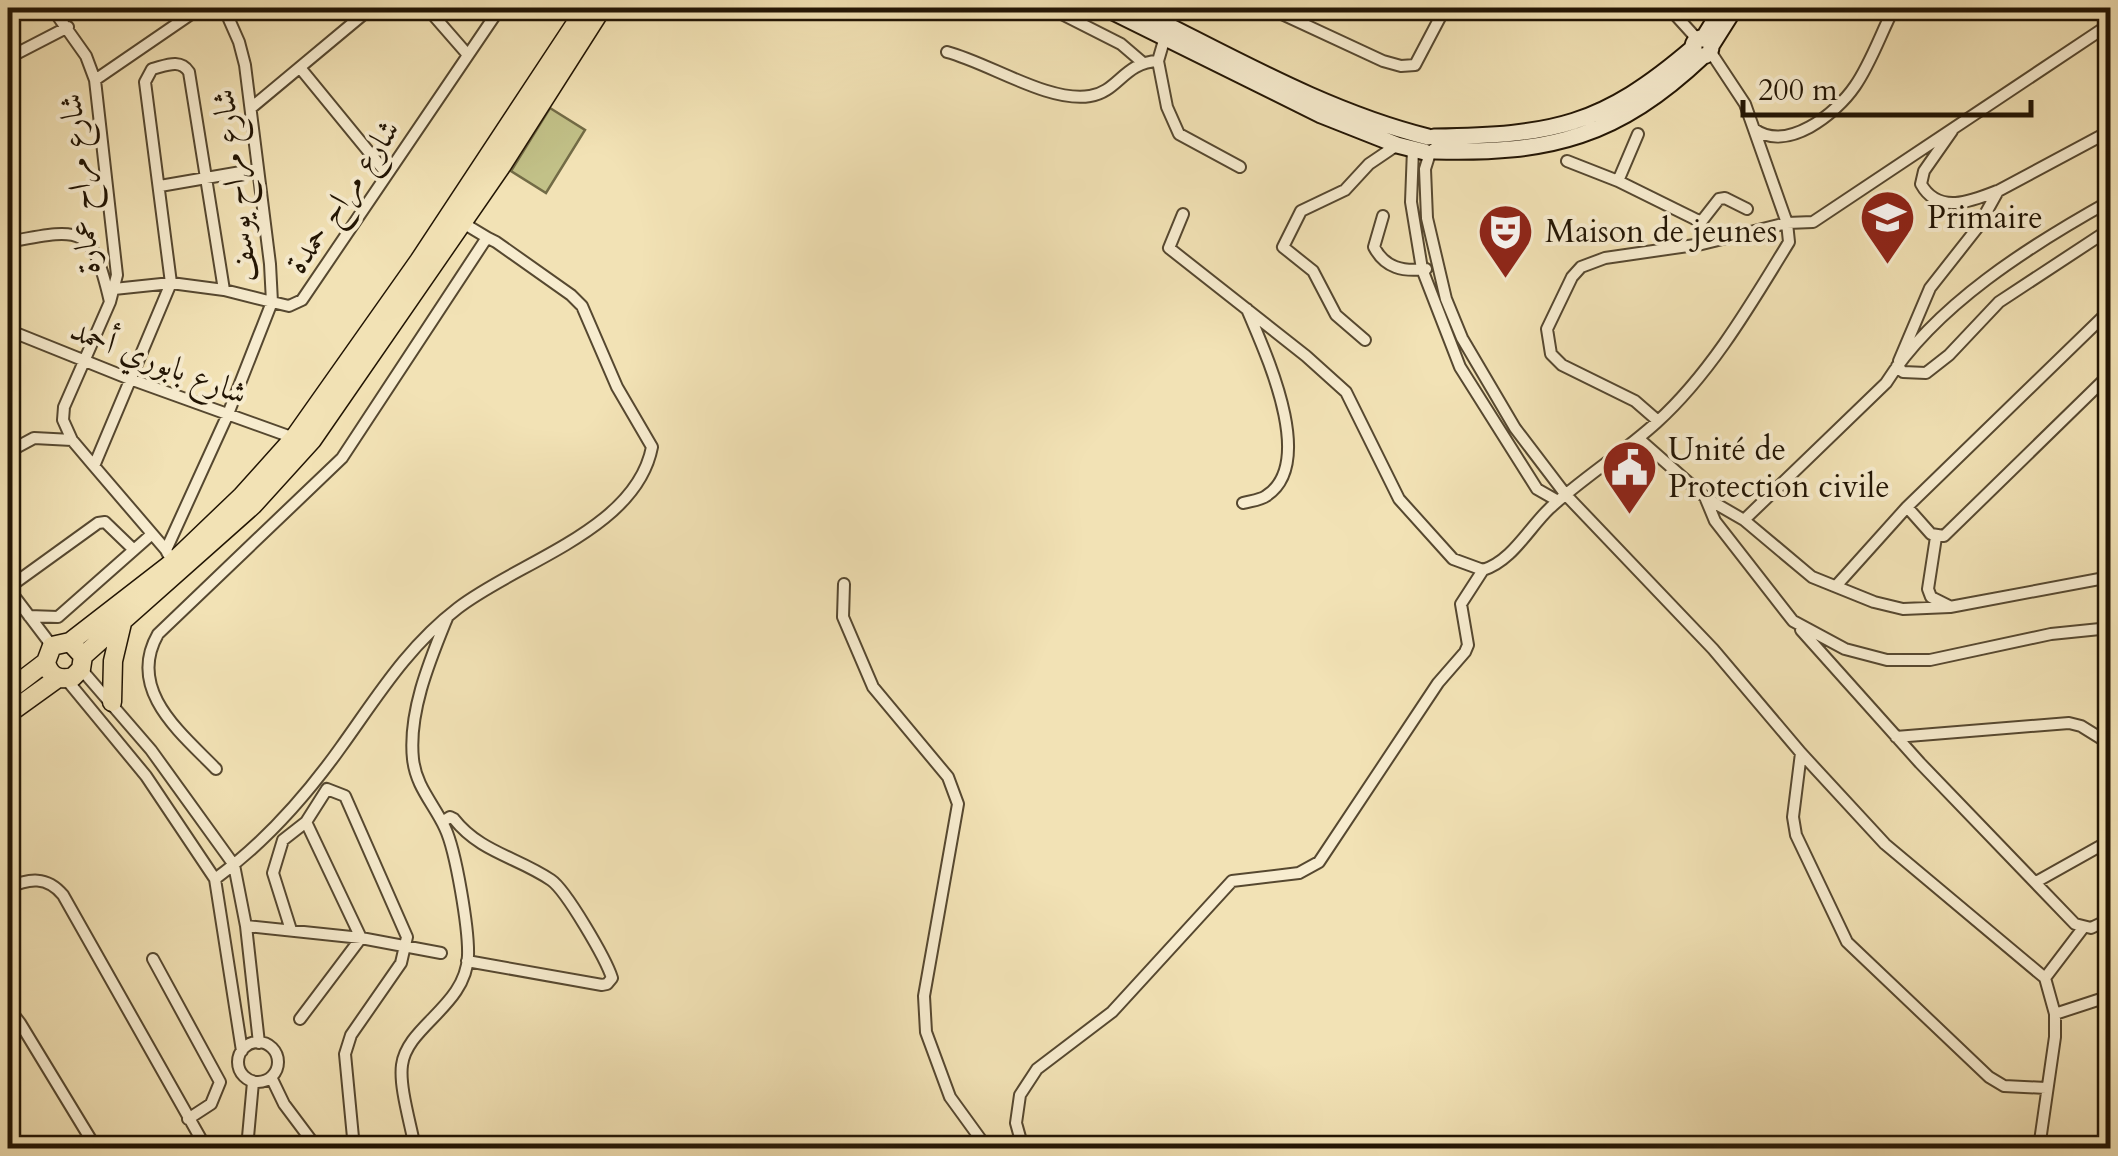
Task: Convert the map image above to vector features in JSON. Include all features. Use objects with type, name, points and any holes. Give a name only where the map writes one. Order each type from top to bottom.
[{"type":"main road","points":[[8,714],[169,557],[242,496],[294,438],[419,261],[586,8]]},
{"type":"main road","points":[[8,691],[65,662],[123,622],[253,505],[312,440],[462,223],[602,8]]},
{"type":"main road","points":[[1105,8],[1321,115],[1423,146],[1572,124],[1625,100],[1703,47],[1735,8]]},
{"type":"main road","points":[[1133,8],[1423,146]]},
{"type":"main road","points":[[1703,47],[1722,8]]},
{"type":"main road","points":[[112,702],[113,661],[123,622]]},
{"type":"street","name":"شارع مراح عمارة","points":[[52,8],[86,56],[95,80],[118,265],[110,302],[64,407],[63,420],[72,440]]},
{"type":"street","points":[[169,8],[180,21]]},
{"type":"street","points":[[95,80],[200,8]]},
{"type":"street","name":"شارع مراح يوسف","points":[[224,8],[239,42],[251,108],[272,302]]},
{"type":"street","points":[[251,108],[371,8]]},
{"type":"street","points":[[427,8],[468,55]]},
{"type":"street","name":"شارع مراح حمدة","points":[[169,557],[272,302],[289,306],[302,300],[500,8]]},
{"type":"street","points":[[1050,8],[1121,44],[1142,62]]},
{"type":"street","points":[[1269,8],[1401,66],[1416,65],[1445,8]]},
{"type":"street","points":[[1023,1148],[1016,1123],[1020,1095],[1036,1069],[1112,1012],[1232,881],[1299,874],[1319,862],[1468,645],[1461,604],[1483,570],[1507,556],[1542,515],[1638,438],[1683,396],[1715,355],[1789,242],[1787,223],[1745,104],[1669,8]]},
{"type":"street","points":[[1764,156],[1777,138],[1800,131],[1836,108],[1856,86],[1894,8]]},
{"type":"street","points":[[1658,421],[1635,402],[1562,365],[1551,354],[1547,329],[1572,277],[1591,261],[1702,244],[1787,223],[1813,222],[2110,24]]},
{"type":"street","points":[[8,58],[68,27]]},
{"type":"street","points":[[1164,37],[1158,61],[1168,107],[1179,134],[1240,168]]},
{"type":"street","points":[[947,52],[976,59],[1045,91],[1068,96],[1092,96],[1142,62],[1158,61]]},
{"type":"street","points":[[94,466],[171,282],[145,82],[152,69],[176,63],[189,72],[224,290]]},
{"type":"street","points":[[301,69],[387,174]]},
{"type":"street","points":[[1956,126],[1924,171],[1921,184],[1926,194],[1941,202],[1962,204],[1998,191],[2110,131]]},
{"type":"street","points":[[1754,128],[1777,138]]},
{"type":"street","points":[[1618,180],[1638,134]]},
{"type":"street","points":[[1423,146],[1428,218],[1446,299],[1462,338],[1562,498],[1712,649],[1885,844],[2044,978],[2055,1014],[2055,1036],[2039,1148]]},
{"type":"street","points":[[1423,146],[1411,202],[1422,269],[1460,367],[1537,488],[1542,515]]},
{"type":"street","points":[[1365,340],[1336,315],[1313,272],[1283,247],[1301,211],[1345,190],[1369,164],[1423,146]]},
{"type":"street","points":[[1567,160],[1618,180],[1701,222]]},
{"type":"street","points":[[160,186],[258,169]]},
{"type":"street","points":[[1897,366],[1930,288],[1978,227],[1998,191]]},
{"type":"street","points":[[1702,244],[1701,222],[1719,200],[1726,198],[1747,209]]},
{"type":"street","points":[[1744,520],[1886,383],[1951,306],[2110,202]]},
{"type":"street","points":[[1183,214],[1169,248],[1346,392],[1399,499],[1453,559],[1483,570]]},
{"type":"street","points":[[1384,216],[1374,247],[1381,260],[1398,269],[1438,266]]},
{"type":"street","points":[[215,879],[290,812],[339,750],[398,664],[448,616],[598,522],[640,480],[652,447],[617,387],[582,306],[572,295],[462,223]]},
{"type":"street","points":[[1897,366],[1903,372],[1926,373],[1949,355],[1998,302],[2110,229]]},
{"type":"street","points":[[8,242],[59,232],[79,236],[95,252],[110,302]]},
{"type":"street","points":[[216,769],[154,700],[150,684],[152,645],[158,634],[342,458],[488,238]]},
{"type":"street","points":[[114,289],[171,282],[272,302]]},
{"type":"street","points":[[1244,503],[1267,496],[1278,482],[1286,462],[1289,436],[1278,387],[1247,308]]},
{"type":"street","points":[[1836,586],[1907,507],[2110,310]]},
{"type":"street","name":"شارع بابوري أحمد","points":[[8,330],[130,380],[294,438]]},
{"type":"street","points":[[1936,538],[1950,532],[2110,374]]},
{"type":"street","points":[[8,452],[34,438],[72,440],[169,557]]},
{"type":"street","points":[[1638,438],[1705,497],[1744,520],[1812,576],[1874,602],[1903,609],[1950,607],[2110,577]]},
{"type":"street","points":[[1537,488],[1562,498]]},
{"type":"street","points":[[1705,497],[1715,521],[1794,621],[1896,737],[2075,924],[2091,928],[2110,918]]},
{"type":"street","points":[[1907,507],[1936,538]]},
{"type":"street","points":[[134,549],[105,522],[98,523],[8,588],[65,662],[215,879],[242,1051],[239,1070],[254,1082]]},
{"type":"street","points":[[29,616],[58,617],[152,534]]},
{"type":"street","points":[[1936,538],[1928,589],[1932,597],[1950,607]]},
{"type":"street","points":[[844,584],[843,617],[873,687],[948,778],[958,804],[924,996],[926,1032],[950,1097],[987,1148]]},
{"type":"street","points":[[415,1148],[402,1064],[410,1046],[463,981],[467,960],[452,856],[442,822],[418,782],[412,743],[424,683],[448,616]]},
{"type":"street","points":[[1794,621],[1846,649],[1886,660],[1930,660],[2051,634],[2109,630]]},
{"type":"street","points":[[65,662],[112,702],[234,866],[246,926],[259,1043]]},
{"type":"street","points":[[1896,737],[2068,723],[2081,726],[2110,744]]},
{"type":"street","points":[[1801,753],[1793,817],[1796,835],[1847,942],[1988,1077],[2004,1086],[2046,1088]]},
{"type":"street","points":[[292,930],[274,873],[283,840],[306,822],[327,790],[345,796],[403,923],[407,946],[401,963],[351,1036],[345,1054],[354,1148]]},
{"type":"street","points":[[442,822],[454,819],[476,844],[496,850],[559,886],[612,978],[602,985],[467,960]]},
{"type":"street","points":[[306,822],[361,938]]},
{"type":"street","points":[[2036,882],[2110,837]]},
{"type":"street","points":[[8,888],[38,879],[56,886],[63,895],[206,1148]]},
{"type":"street","points":[[246,926],[361,938],[441,952]]},
{"type":"street","points":[[2044,978],[2083,928]]},
{"type":"street","points":[[300,1019],[361,938]]},
{"type":"street","points":[[153,959],[220,1082],[211,1104],[188,1119]]},
{"type":"street","points":[[2055,1014],[2110,996]]},
{"type":"street","points":[[8,1012],[20,1023],[96,1148]]},
{"type":"street","points":[[242,1051],[259,1043],[271,1048],[277,1058],[272,1076],[284,1104],[317,1148]]},
{"type":"street","points":[[254,1082],[272,1076]]},
{"type":"street","points":[[247,1148],[254,1082]]},
{"type":"street","points":[[294,1148],[305,1136]]},
{"type":"shaded area","points":[[550,108],[585,130],[546,193],[511,171]]},
{"type":"place","name":"Primaire","points":[[1888,266]]},
{"type":"place","name":"Maison de jeunes","points":[[1506,280]]},
{"type":"place","name":"Unité de Protection civile","points":[[1629,516]]}]
